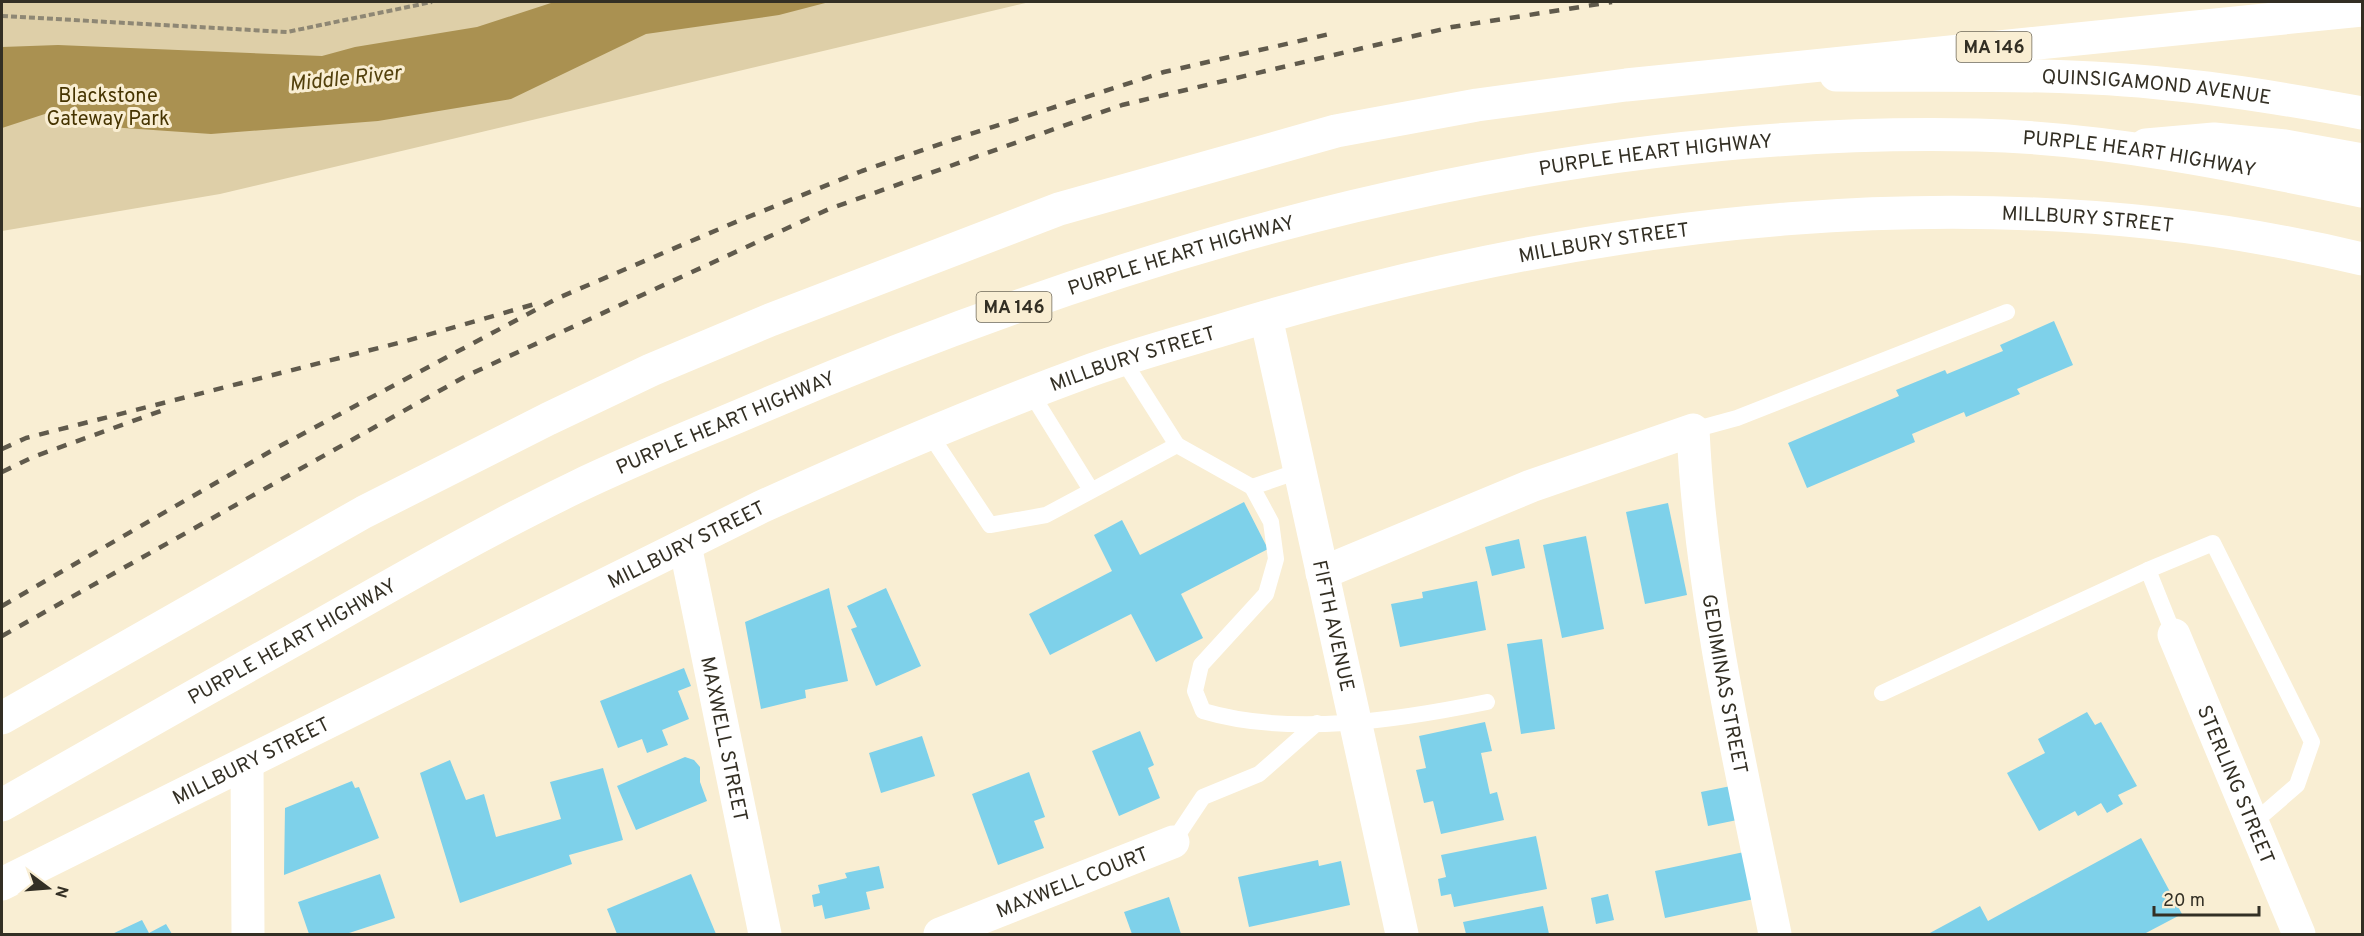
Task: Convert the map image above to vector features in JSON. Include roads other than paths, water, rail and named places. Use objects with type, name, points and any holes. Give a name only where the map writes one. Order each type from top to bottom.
[{"type":"main road","name":"MA 146","points":[[2,718],[354,518],[450,467],[651,370],[885,274],[1059,209],[1336,131],[1477,105],[1626,85],[2362,10]]},
{"type":"main road","name":"QUINSIGAMOND AVENUE","points":[[1626,85],[1763,75],[1985,75],[2167,84],[2295,100],[2362,113]]},
{"type":"main road","name":"PURPLE HEART HIGHWAY","points":[[2,805],[446,554],[575,488],[860,364],[1132,266],[1292,220],[1433,187],[1567,164],[1705,147],[1844,136],[1979,135],[2123,147],[2261,170],[2362,191]]},
{"type":"main road","points":[[2123,147],[2214,139],[2285,146],[2362,160]]},
{"type":"main road","name":"MILLBURY STREET","points":[[2,885],[761,507],[929,433],[1031,393],[1123,360],[1335,296],[1526,254],[1618,238],[1803,219],[1973,212],[2060,214],[2152,222],[2244,236],[2362,259]]},
{"type":"main road","name":"FIFTH AVENUE","points":[[1266,316],[1402,934]]},
{"type":"main road","points":[[1322,573],[1531,486],[1694,430]]},
{"type":"main road","name":"GEDIMINAS STREET","points":[[1694,430],[1706,569],[1730,715],[1775,934]]},
{"type":"main road","name":"MAXWELL STREET","points":[[685,545],[765,934]]},
{"type":"main road","name":"STERLING STREET","points":[[2175,635],[2299,934]]},
{"type":"main road","points":[[247,764],[248,934]]},
{"type":"main road","name":"MAXWELL COURT","points":[[940,934],[1173,842]]},
{"type":"lane","points":[[1694,430],[1737,418],[2007,312]]},
{"type":"lane","points":[[1123,360],[1177,444],[1252,487],[1270,522],[1276,559],[1266,594],[1201,665],[1195,691],[1203,711],[1234,720],[1355,724],[1487,702]]},
{"type":"lane","points":[[1031,393],[1091,490]]},
{"type":"lane","points":[[929,433],[990,525],[1046,514],[1177,444]]},
{"type":"lane","points":[[1252,487],[1299,471]]},
{"type":"lane","points":[[1882,693],[2148,570],[2213,543],[2312,742],[2297,785],[2252,824]]},
{"type":"lane","points":[[2148,570],[2175,635]]},
{"type":"lane","points":[[1173,842],[1203,797],[1259,774],[1317,723]]},
{"type":"water","name":"Middle River","points":[[554,2],[829,2],[779,15],[646,34],[511,99],[378,121],[211,134],[110,127],[54,111],[2,128],[2,47],[58,45],[322,56],[355,47],[477,27]]},
{"type":"railway","points":[[2,636],[466,376],[829,209],[1122,105],[1452,27],[1612,2]]},
{"type":"railway","points":[[2,606],[278,447],[558,298],[862,171],[955,139],[1164,72],[1334,33]]},
{"type":"railway","points":[[2,449],[26,438],[406,341],[535,304]]},
{"type":"railway","points":[[2,472],[33,457],[169,408]]},
{"type":"park label","name":"Blackstone Gateway Park","points":[[108,106]]}]
